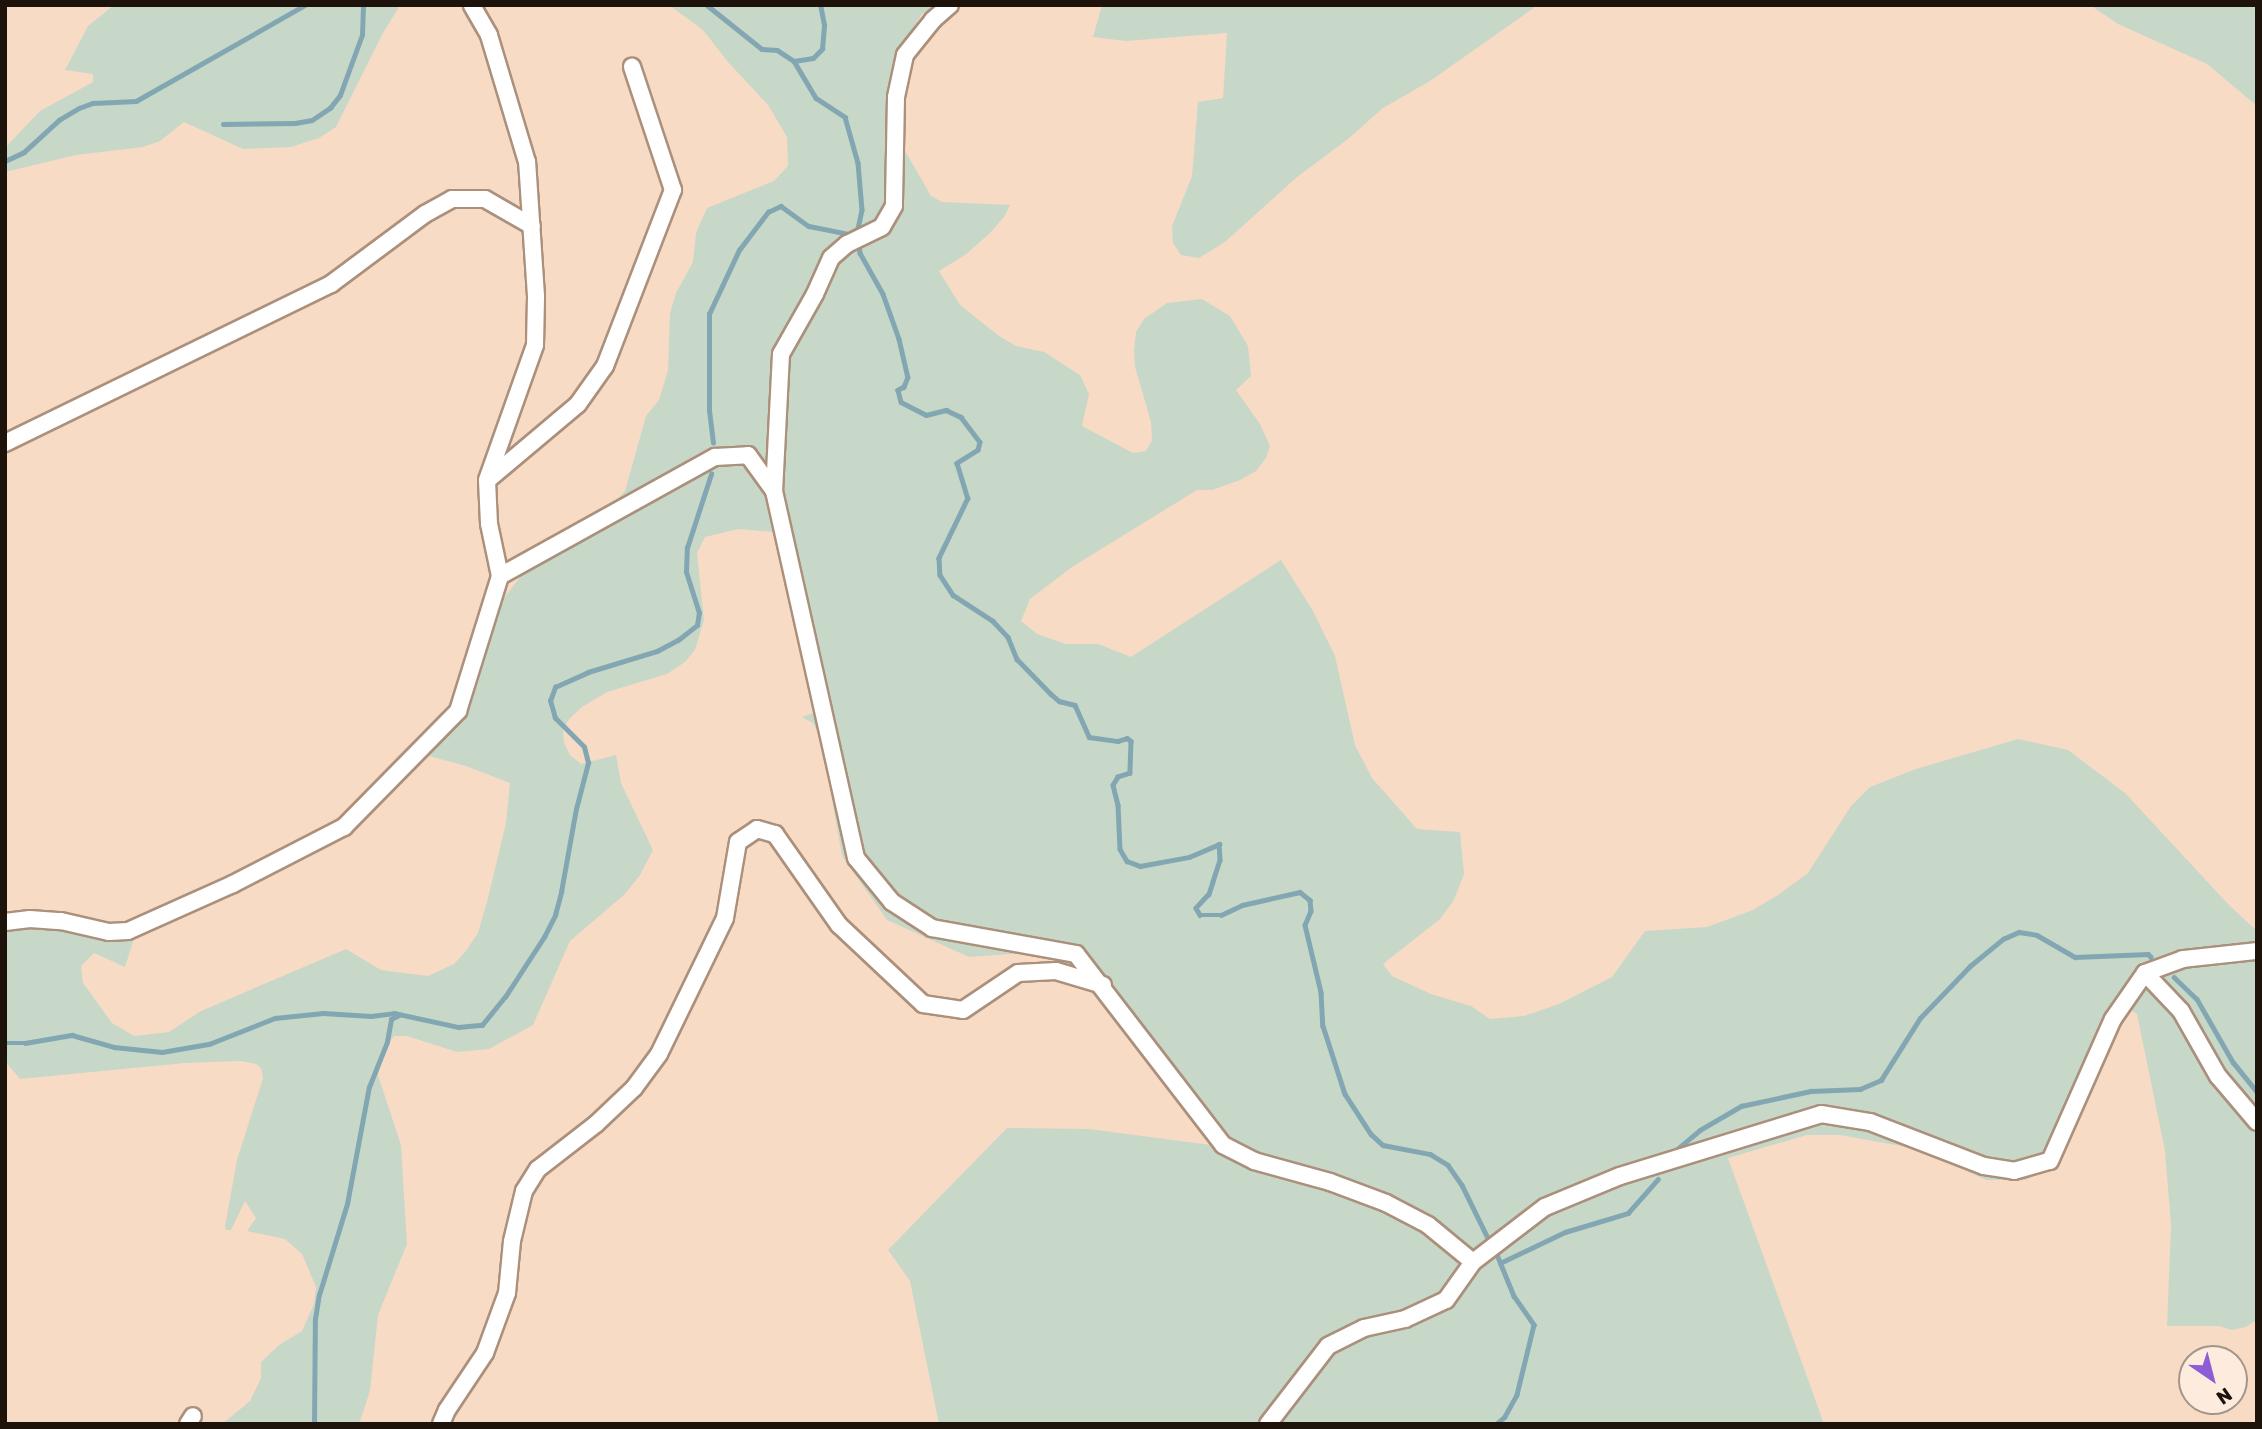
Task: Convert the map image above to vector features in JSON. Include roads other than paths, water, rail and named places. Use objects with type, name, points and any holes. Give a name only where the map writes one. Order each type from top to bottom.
[{"type":"street","points":[[5,922],[30,919],[61,921],[109,932],[128,930],[233,884],[345,827],[458,711],[500,576],[489,524],[487,480],[535,345],[536,296],[529,233],[533,226],[527,162],[489,35],[472,5]]},
{"type":"street","points":[[950,5],[933,20],[905,55],[896,97],[894,206],[882,227],[848,244],[831,258],[781,354],[774,491],[856,858],[892,902],[932,928],[1076,954],[1103,985],[1223,1145],[1254,1161],[1330,1182],[1386,1203],[1428,1226],[1473,1262]]},
{"type":"street","points":[[487,480],[578,404],[605,366],[673,190],[632,67]]},
{"type":"street","points":[[5,443],[331,284],[425,214],[452,199],[485,200],[533,226]]},
{"type":"street","points":[[500,576],[715,457],[748,455],[774,491]]},
{"type":"street","points":[[441,1424],[447,1410],[485,1353],[507,1293],[512,1241],[524,1191],[538,1169],[596,1124],[634,1088],[659,1054],[725,918],[738,842],[757,829],[775,834],[839,925],[923,1004],[963,1010],[1018,973],[1056,971],[1103,985]]},
{"type":"street","points":[[1268,1424],[1328,1346],[1364,1328],[1405,1319],[1446,1300],[1473,1262],[1545,1207],[1620,1176],[1821,1114],[1870,1122],[1984,1167],[2014,1171],[2050,1161],[2113,1019],[2145,973],[2183,959],[2257,951]]},
{"type":"street","points":[[2145,973],[2180,1012],[2218,1076],[2257,1122]]},
{"type":"waterway","points":[[5,161],[24,152],[59,120],[79,108],[93,103],[136,101],[305,5]]},
{"type":"waterway","points":[[223,124],[295,123],[312,120],[330,108],[340,95],[362,35],[363,5]]},
{"type":"waterway","points":[[707,5],[762,49],[777,50],[794,61],[816,98],[845,117],[858,163],[862,210],[857,234]]},
{"type":"waterway","points":[[794,61],[813,58],[822,49],[824,25],[820,5]]},
{"type":"waterway","points":[[713,443],[709,410],[709,314],[739,250],[768,212],[781,206],[809,226],[849,234],[857,229]]},
{"type":"waterway","points":[[859,242],[860,253],[883,294],[899,339],[908,377],[904,387],[898,390],[901,402],[926,415],[946,410],[961,417],[980,442],[978,450],[957,463],[968,498],[939,558],[940,575],[953,595],[993,621],[1008,637],[1017,659],[1051,694],[1059,701],[1075,705],[1089,737],[1118,741],[1127,738],[1131,741],[1130,773],[1118,777],[1113,785],[1118,805],[1120,849],[1127,861],[1140,866],[1189,857],[1219,844],[1220,860],[1209,894],[1196,908],[1200,915],[1221,915],[1242,905],[1300,892],[1310,900],[1311,911],[1305,925],[1321,992],[1323,1026],[1345,1094],[1371,1134],[1383,1145],[1430,1154],[1448,1165],[1462,1185],[1489,1240]]},
{"type":"waterway","points":[[5,1043],[25,1043],[72,1035],[114,1047],[162,1052],[209,1044],[275,1018],[323,1013],[371,1016],[394,1013],[458,1027],[482,1025],[505,997],[544,937],[555,915],[561,892],[576,809],[588,763],[584,747],[555,718],[550,701],[555,687],[588,672],[657,651],[678,640],[697,625],[699,613],[686,572],[687,548],[711,474]]},
{"type":"waterway","points":[[1669,1156],[1700,1130],[1741,1106],[1811,1091],[1860,1089],[1881,1080],[1920,1018],[1970,966],[2003,939],[2019,932],[2037,935],[2075,957],[2148,954],[2151,957]]},
{"type":"waterway","points":[[2174,977],[2197,999],[2233,1062],[2257,1092]]},
{"type":"waterway","points":[[314,1424],[315,1319],[319,1295],[347,1204],[369,1087],[387,1042],[391,1019],[399,1015]]},
{"type":"waterway","points":[[1500,1263],[1565,1232],[1628,1213],[1658,1179]]},
{"type":"waterway","points":[[1496,1252],[1514,1296],[1534,1325],[1517,1395],[1505,1417],[1497,1424]]}]
